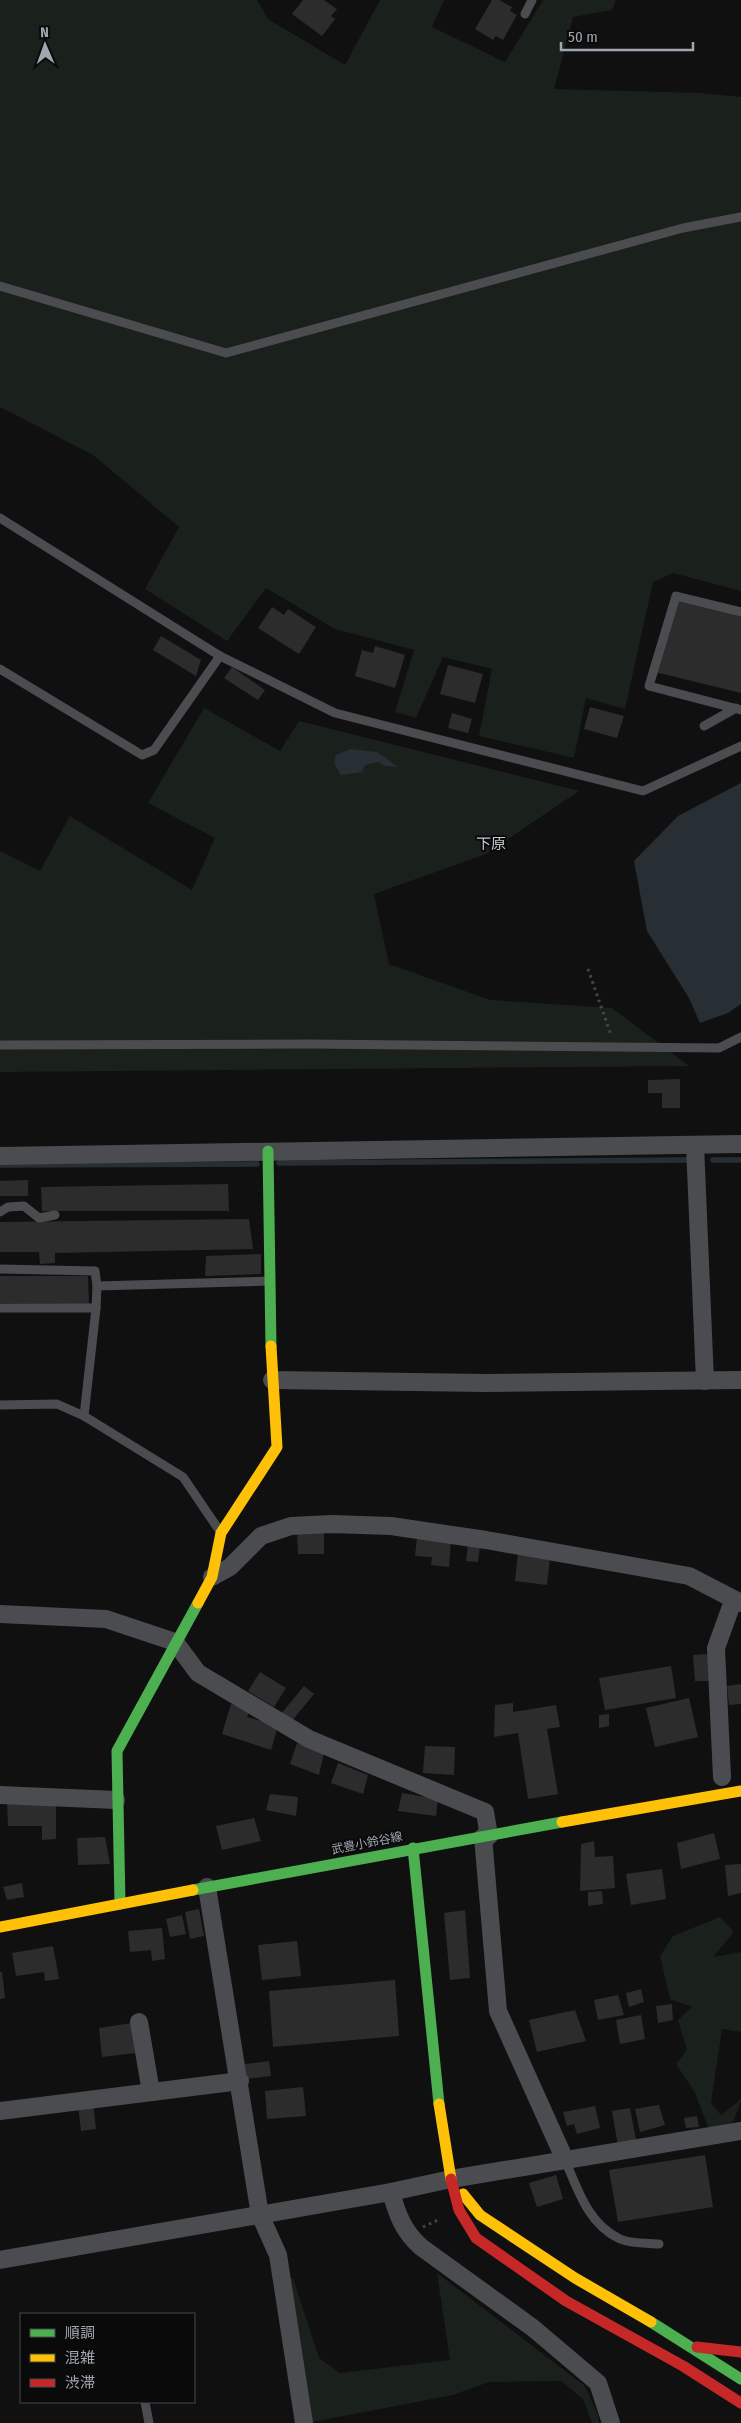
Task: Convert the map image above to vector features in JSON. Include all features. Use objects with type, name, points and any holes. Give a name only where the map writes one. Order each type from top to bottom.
[{"type":"main road","points":[[120,1904],[116,1800],[117,1751],[212,1577],[221,1532],[277,1447],[272,1380],[268,1151]]},
{"type":"main road","name":"武豊小鈴谷線","points":[[0,1926],[413,1848],[740,1795]]},
{"type":"main road","points":[[413,1848],[436,2088],[458,2210],[476,2238],[566,2301],[684,2366],[741,2403]]},
{"type":"main road","points":[[451,2179],[480,2215],[575,2278],[693,2346],[741,2379]]},
{"type":"main road","points":[[693,2346],[741,2352]]},
{"type":"main road","points":[[684,2366],[721,2404]]},
{"type":"street","points":[[0,1156],[741,1144]]},
{"type":"street","points":[[695,1145],[705,1381]]},
{"type":"street","points":[[272,1380],[485,1383],[741,1380]]},
{"type":"street","points":[[212,1577],[230,1567],[261,1536],[291,1526],[332,1524],[391,1526],[486,1540],[689,1576],[737,1602],[716,1648],[722,1777]]},
{"type":"street","points":[[0,1614],[106,1619],[175,1642],[198,1673],[309,1739],[485,1812],[498,2011],[565,2160]]},
{"type":"street","points":[[0,1795],[116,1800]]},
{"type":"street","points":[[207,1887],[240,2081],[260,2215],[278,2255],[304,2423]]},
{"type":"street","points":[[139,2022],[151,2092]]},
{"type":"street","points":[[0,2111],[240,2081]]},
{"type":"street","points":[[0,2260],[391,2192],[451,2179],[741,2131]]},
{"type":"street","points":[[391,2192],[398,2216],[408,2235],[421,2247],[533,2328],[598,2383],[611,2423]]},
{"type":"lane","points":[[525,14],[532,0]]},
{"type":"lane","points":[[0,286],[226,353],[683,228],[741,217]]},
{"type":"lane","points":[[0,518],[220,656],[335,713],[643,791],[741,746]]},
{"type":"lane","points":[[739,709],[649,686],[676,596],[741,612]]},
{"type":"lane","points":[[0,670],[142,755],[154,750],[220,656]]},
{"type":"lane","points":[[704,726],[739,709]]},
{"type":"lane","points":[[0,1044],[310,1044],[720,1048],[741,1037]]},
{"type":"lane","points":[[0,1212],[8,1207],[24,1206],[39,1218],[55,1214]]},
{"type":"lane","points":[[0,1269],[95,1271],[96,1308],[84,1416]]},
{"type":"lane","points":[[96,1286],[270,1281]]},
{"type":"lane","points":[[0,1308],[96,1308]]},
{"type":"lane","points":[[0,1405],[57,1404],[84,1416],[184,1476],[221,1532]]},
{"type":"lane","points":[[565,2160],[583,2201],[597,2224],[621,2240],[659,2244]]},
{"type":"lane","points":[[145,2403],[149,2423]]},
{"type":"path","points":[[588,969],[616,1048]]},
{"type":"path","points":[[408,2235],[458,2210]]},
{"type":"shaded area","points":[[0,0],[257,0],[268,19],[345,65],[380,0],[444,0],[432,27],[505,62],[543,0],[616,0],[612,10],[573,17],[554,89],[702,93],[741,97],[741,591],[673,573],[653,582],[625,709],[586,698],[574,758],[479,736],[492,669],[443,657],[416,718],[395,712],[414,650],[335,629],[266,588],[227,641],[145,589],[179,527],[93,455],[0,407]]},
{"type":"shaded area","points":[[204,708],[280,751],[299,721],[579,791],[486,854],[374,894],[389,964],[490,1000],[612,1008],[689,1066],[0,1072],[0,851],[40,871],[70,816],[192,890],[215,838],[148,803]]},
{"type":"shaded area","points":[[351,749],[377,752],[398,767],[385,766],[378,762],[365,765],[362,772],[341,775],[334,763],[336,755]]},
{"type":"shaded area","points":[[741,783],[741,1004],[728,1013],[700,1023],[689,998],[647,931],[634,861],[678,816]]},
{"type":"shaded area","points":[[720,1917],[734,1932],[713,1957],[741,1952],[741,2032],[722,2029],[711,2103],[721,2115],[741,2099],[741,2101],[733,2122],[710,2131],[694,2091],[676,2064],[687,2050],[678,2020],[692,2007],[670,1999],[660,1956],[673,1936]]},
{"type":"shaded area","points":[[437,2273],[585,2386],[598,2415],[599,2423],[592,2423],[583,2399],[561,2381],[489,2382],[453,2395],[307,2423],[284,2279],[293,2278],[319,2358],[340,2373],[450,2360]]},
{"type":"building","points":[[303,0],[324,0],[337,9],[331,16],[335,19],[322,36],[292,14]]},
{"type":"building","points":[[492,0],[499,0],[512,7],[510,11],[517,15],[503,40],[496,36],[493,40],[475,29]]},
{"type":"building","points":[[677,596],[741,612],[741,693],[655,672]]},
{"type":"building","points":[[272,607],[284,615],[288,609],[316,627],[299,654],[258,628]]},
{"type":"building","points":[[161,636],[201,660],[196,676],[153,650]]},
{"type":"building","points":[[375,646],[405,655],[395,688],[355,676],[362,650],[373,653]]},
{"type":"building","points":[[448,665],[483,674],[475,703],[440,694]]},
{"type":"building","points":[[232,667],[265,690],[258,700],[224,678]]},
{"type":"building","points":[[590,707],[624,716],[617,738],[584,729]]},
{"type":"building","points":[[452,713],[472,719],[468,733],[448,728]]},
{"type":"building","points":[[680,1079],[680,1108],[662,1108],[662,1093],[648,1093],[648,1080]]},
{"type":"building","points":[[28,1180],[28,1196],[0,1196],[0,1181]]},
{"type":"building","points":[[228,1184],[229,1211],[42,1211],[41,1187]]},
{"type":"building","points":[[249,1219],[253,1249],[55,1253],[55,1263],[40,1264],[39,1252],[0,1252],[0,1222]]},
{"type":"building","points":[[261,1254],[261,1274],[205,1276],[206,1256]]},
{"type":"building","points":[[0,1276],[88,1276],[89,1304],[0,1303]]},
{"type":"building","points":[[297,1532],[324,1533],[324,1554],[298,1554]]},
{"type":"building","points":[[417,1537],[451,1540],[449,1567],[431,1565],[432,1557],[415,1556]]},
{"type":"building","points":[[468,1545],[480,1546],[478,1562],[466,1561]]},
{"type":"building","points":[[518,1553],[550,1557],[547,1585],[515,1581]]},
{"type":"building","points":[[710,1654],[712,1681],[695,1681],[693,1655]]},
{"type":"building","points":[[671,1666],[676,1698],[605,1710],[599,1678]]},
{"type":"building","points":[[260,1672],[286,1688],[274,1707],[248,1691]]},
{"type":"building","points":[[741,1684],[741,1704],[729,1705],[727,1686]]},
{"type":"building","points":[[304,1686],[314,1694],[291,1722],[281,1714]]},
{"type":"building","points":[[689,1698],[698,1737],[655,1747],[646,1708]]},
{"type":"building","points":[[513,1703],[513,1712],[556,1705],[560,1727],[547,1729],[558,1794],[528,1799],[518,1733],[494,1737],[495,1705]]},
{"type":"building","points":[[231,1704],[250,1709],[247,1717],[278,1726],[271,1750],[222,1734]]},
{"type":"building","points":[[609,1714],[609,1726],[599,1728],[599,1715]]},
{"type":"building","points":[[297,1743],[324,1753],[319,1775],[290,1764]]},
{"type":"building","points":[[425,1746],[455,1747],[454,1775],[423,1773]]},
{"type":"building","points":[[338,1763],[368,1775],[363,1794],[331,1783]]},
{"type":"building","points":[[402,1793],[438,1799],[436,1816],[398,1811]]},
{"type":"building","points":[[270,1794],[298,1797],[296,1816],[266,1810]]},
{"type":"building","points":[[7,1801],[56,1803],[56,1839],[42,1840],[42,1826],[8,1826]]},
{"type":"building","points":[[254,1818],[261,1841],[222,1850],[216,1826]]},
{"type":"building","points":[[714,1833],[720,1859],[681,1869],[677,1843]]},
{"type":"building","points":[[105,1837],[110,1864],[78,1865],[77,1838]]},
{"type":"building","points":[[594,1841],[595,1857],[613,1856],[615,1888],[580,1891],[581,1844]]},
{"type":"building","points":[[741,1864],[741,1893],[728,1896],[725,1865]]},
{"type":"building","points":[[662,1869],[666,1899],[631,1905],[626,1874]]},
{"type":"building","points":[[22,1883],[24,1897],[7,1900],[3,1887]]},
{"type":"building","points":[[602,1891],[603,1904],[588,1906],[588,1892]]},
{"type":"building","points":[[199,1909],[204,1936],[190,1939],[185,1912]]},
{"type":"building","points":[[465,1910],[470,1978],[450,1980],[444,1913]]},
{"type":"building","points":[[182,1915],[186,1934],[170,1937],[166,1919]]},
{"type":"building","points":[[162,1928],[165,1959],[152,1961],[151,1950],[130,1952],[128,1931]]},
{"type":"building","points":[[297,1941],[301,1976],[262,1980],[258,1945]]},
{"type":"building","points":[[53,1946],[59,1979],[45,1981],[44,1972],[16,1976],[12,1953]]},
{"type":"building","points":[[0,1972],[2,1972],[5,1998],[0,1999]]},
{"type":"building","points":[[395,1980],[399,2036],[273,2047],[269,1991]]},
{"type":"building","points":[[641,1989],[644,2002],[629,2007],[626,1993]]},
{"type":"building","points":[[618,1995],[624,2015],[598,2020],[594,2000]]},
{"type":"building","points":[[672,2004],[673,2020],[658,2023],[656,2006]]},
{"type":"building","points":[[575,2010],[586,2041],[537,2052],[529,2020]]},
{"type":"building","points":[[641,2015],[645,2039],[620,2044],[616,2020]]},
{"type":"building","points":[[132,2023],[136,2053],[102,2057],[99,2028]]},
{"type":"building","points":[[269,2061],[271,2076],[246,2079],[245,2064]]},
{"type":"building","points":[[303,2087],[306,2116],[267,2119],[265,2091]]},
{"type":"building","points":[[93,2103],[96,2129],[81,2131],[78,2105]]},
{"type":"building","points":[[659,2105],[665,2125],[640,2132],[635,2109]]},
{"type":"building","points":[[595,2106],[600,2128],[577,2134],[574,2124],[567,2126],[563,2112]]},
{"type":"building","points":[[630,2108],[636,2140],[618,2146],[612,2111]]},
{"type":"building","points":[[697,2116],[699,2127],[686,2128],[684,2118]]},
{"type":"building","points":[[705,2155],[713,2207],[618,2222],[609,2170]]},
{"type":"building","points":[[556,2175],[563,2199],[537,2207],[529,2183]]},
{"type":"waterway","points":[[279,1163],[689,1160]]},
{"type":"waterway","points":[[713,1160],[741,1160]]},
{"type":"waterway","points":[[0,1165],[257,1164]]},
{"type":"traffic: fast","points":[[268,1151],[271,1346]]},
{"type":"traffic: fast","points":[[120,1904],[117,1751],[198,1603]]},
{"type":"traffic: fast","points":[[193,1890],[562,1822]]},
{"type":"traffic: fast","points":[[413,1848],[439,2104]]},
{"type":"traffic: fast","points":[[651,2322],[741,2379]]},
{"type":"traffic: slow","points":[[198,1603],[212,1577],[221,1533],[277,1447],[271,1346]]},
{"type":"traffic: slow","points":[[562,1822],[741,1791]]},
{"type":"traffic: slow","points":[[0,1927],[193,1890]]},
{"type":"traffic: slow","points":[[439,2104],[451,2179]]},
{"type":"traffic: slow","points":[[463,2194],[480,2215],[575,2278],[651,2322]]},
{"type":"traffic: jam","points":[[451,2179],[459,2210],[476,2238],[566,2301],[683,2366],[741,2403]]},
{"type":"traffic: jam","points":[[697,2347],[741,2352]]},
{"type":"district","name":"下原","points":[[491,844]]}]
